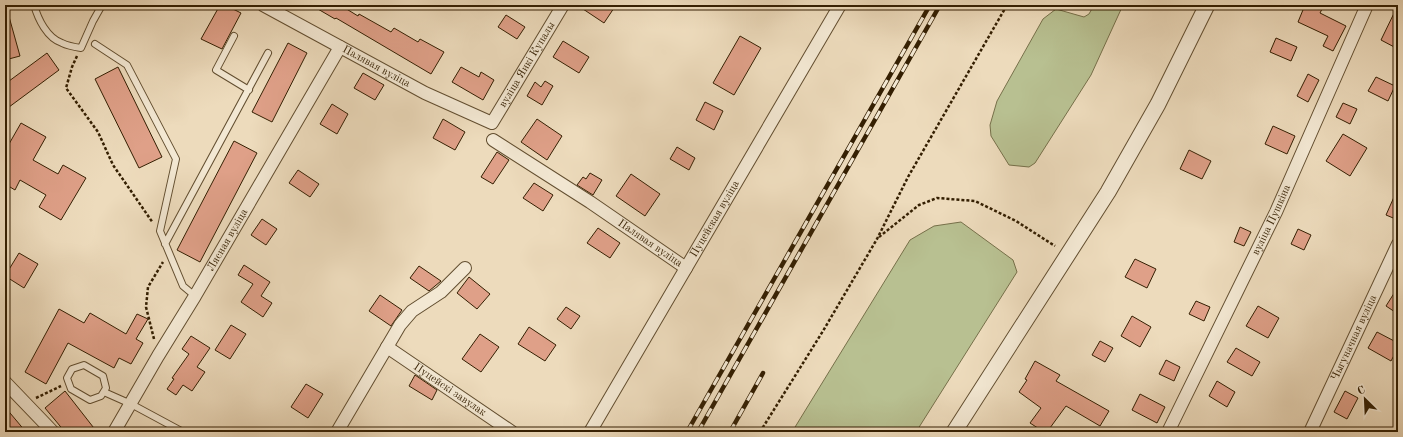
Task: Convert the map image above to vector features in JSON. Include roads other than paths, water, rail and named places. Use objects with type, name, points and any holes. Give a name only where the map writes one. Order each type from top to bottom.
[{"type":"street","name":"Палявая вуліца","points":[[263,5],[425,93],[492,123]]},
{"type":"street","name":"вуліца Янкі Купалы","points":[[492,123],[563,5]]},
{"type":"street","name":"Пуцейская вуліца","points":[[590,432],[840,5]]},
{"type":"street","points":[[954,432],[1108,192],[1158,104],[1207,5]]},
{"type":"street","name":"вуліца Пушкіна","points":[[1168,432],[1276,212],[1367,5]]},
{"type":"street","name":"Лясная вуліца","points":[[114,432],[340,47]]},
{"type":"street","name":"Палявая вуліца","points":[[493,140],[590,202],[686,268]]},
{"type":"street","name":"Чыгуначная вуліца","points":[[1310,432],[1398,244]]},
{"type":"street","points":[[337,432],[400,325],[412,311],[441,292],[465,268]]},
{"type":"street","name":"Пуцейскі завулак","points":[[387,347],[512,432]]},
{"type":"street","points":[[6,385],[26,403],[53,432]]},
{"type":"lane","points":[[34,5],[38,19],[52,37],[60,43],[80,48],[102,5]]},
{"type":"lane","points":[[234,36],[216,70],[248,90]]},
{"type":"lane","points":[[95,44],[127,65],[176,159],[160,231],[183,286],[195,296]]},
{"type":"lane","points":[[165,244],[268,53]]},
{"type":"lane","points":[[84,365],[103,376],[106,388],[104,392],[101,396],[90,400],[71,389],[67,378],[72,369],[84,365]]},
{"type":"lane","points":[[104,392],[131,404],[183,432]]},
{"type":"railway","points":[[687,432],[930,5]]},
{"type":"railway","points":[[698,432],[940,5]]},
{"type":"railway","points":[[730,432],[763,373]]}]
